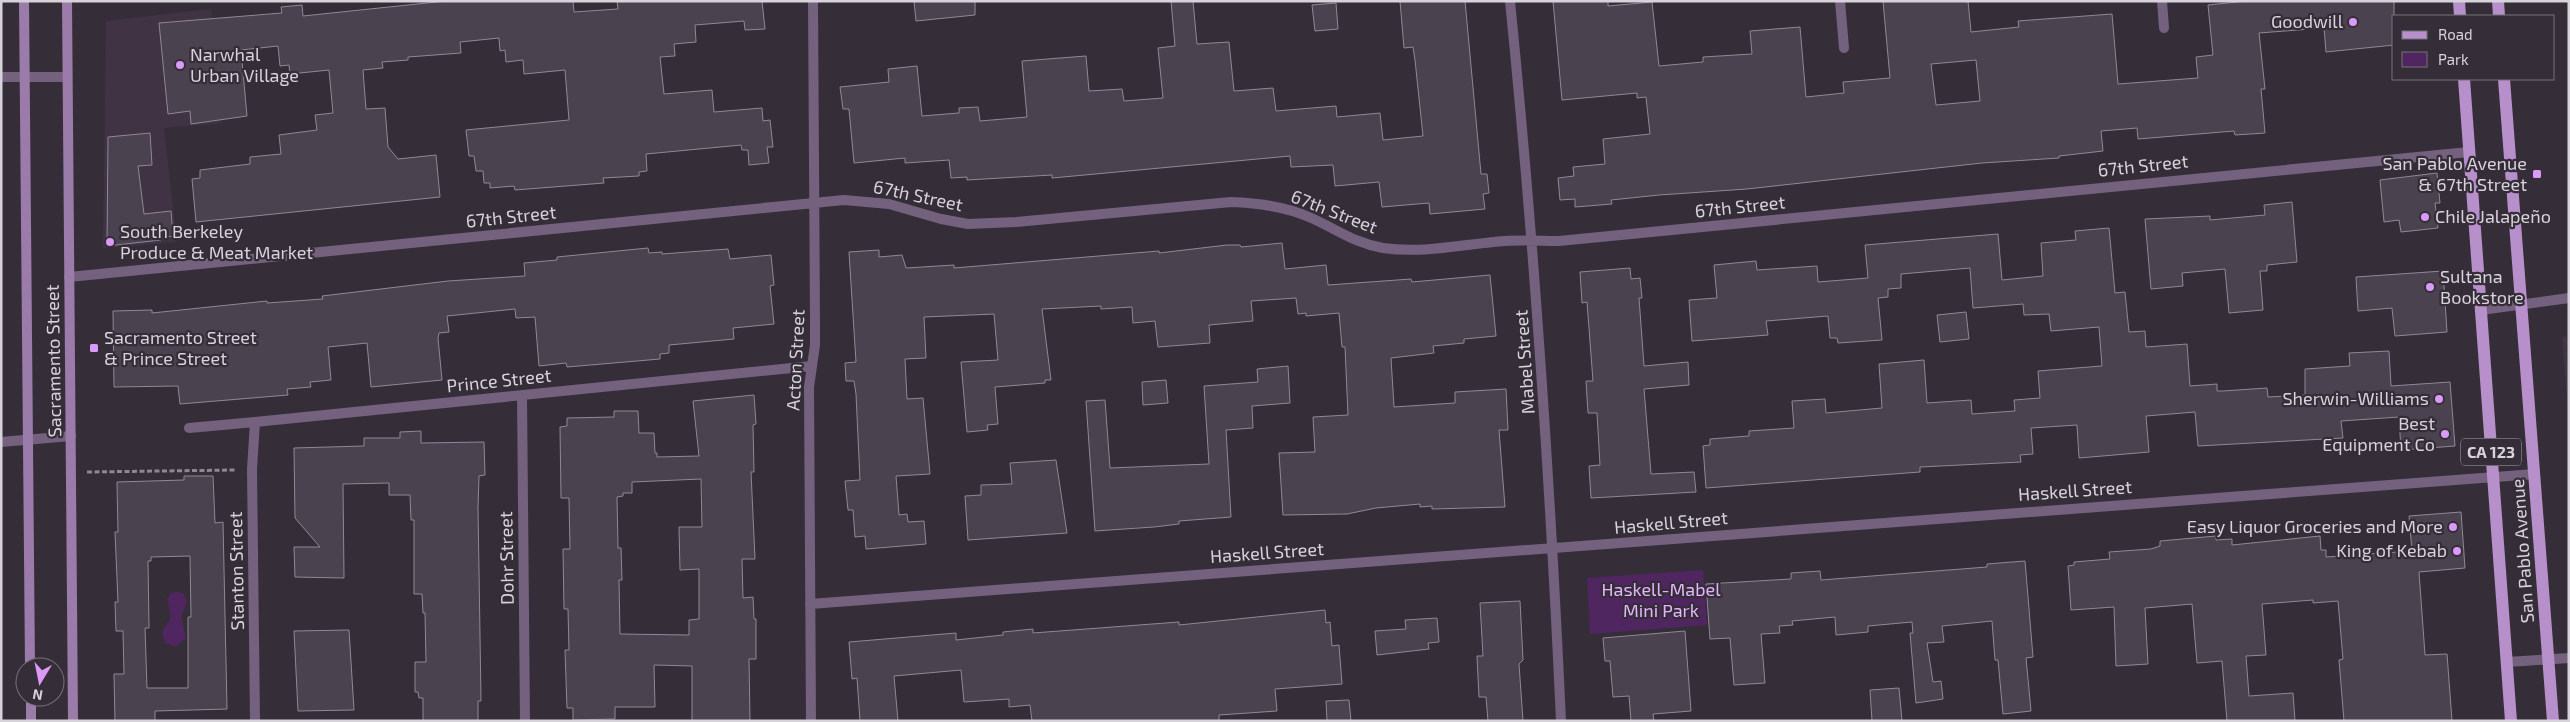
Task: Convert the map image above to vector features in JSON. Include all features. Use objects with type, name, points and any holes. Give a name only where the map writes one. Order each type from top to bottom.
[{"type":"main road","points":[[2459,1],[2460,15]]},
{"type":"main road","points":[[2498,1],[2500,15]]},
{"type":"main road","name":"San Pablo Avenue","points":[[2464,80],[2492,478],[2512,721]]},
{"type":"main road","name":"San Pablo Avenue","points":[[2504,80],[2553,721]]},
{"type":"street","name":"Sacramento Street","points":[[24,1],[30,657]]},
{"type":"street","name":"Sacramento Street","points":[[67,1],[73,721]]},
{"type":"street","name":"Acton Street","points":[[811,721],[809,387],[815,345],[813,1]]},
{"type":"street","name":"Mabel Street","points":[[1510,1],[1532,241],[1553,549],[1561,721]]},
{"type":"street","points":[[1840,1],[1844,48]]},
{"type":"street","points":[[2162,1],[2164,28]]},
{"type":"street","points":[[1,77],[67,77]]},
{"type":"street","name":"67th Street","points":[[69,277],[844,200],[880,203],[968,224],[1016,222],[1231,202],[1286,209],[1310,218],[1352,240],[1382,248],[1415,251],[1506,241],[1559,242],[2469,152]]},
{"type":"street","points":[[2481,310],[2569,298]]},
{"type":"street","name":"Prince Street","points":[[189,428],[812,366]]},
{"type":"street","name":"Dohr Street","points":[[522,395],[525,721]]},
{"type":"street","name":"Stanton Street","points":[[255,422],[252,469],[255,721]]},
{"type":"street","points":[[1,442],[71,436]]},
{"type":"street","name":"Haskell Street","points":[[810,604],[1553,549],[1870,522],[2534,474]]},
{"type":"street","points":[[2507,662],[2569,658]]},
{"type":"street","points":[[31,707],[31,721]]},
{"type":"path","points":[[71,472],[252,469]]},
{"type":"shaded area","points":[[211,9],[222,123],[164,128],[177,242],[103,248],[106,21]]},
{"type":"shaded area","points":[[2569,336],[2569,429],[2562,337]]},
{"type":"green space","name":"Haskell-Mabel Mini Park","points":[[1703,570],[1707,625],[1590,634],[1587,578]]},
{"type":"green space","points":[[179,592],[184,594],[187,602],[181,617],[186,638],[176,647],[165,643],[162,632],[171,617],[167,599],[171,593]]},
{"type":"building","points":[[446,1],[573,1],[574,12],[618,9],[617,1],[762,1],[765,29],[745,30],[744,21],[695,25],[696,42],[674,44],[675,56],[660,57],[664,94],[712,90],[714,112],[762,108],[763,121],[770,120],[773,147],[767,147],[769,163],[749,165],[748,150],[742,150],[741,145],[646,154],[647,171],[639,172],[639,176],[603,178],[604,183],[515,190],[514,186],[490,188],[490,183],[484,183],[483,171],[476,171],[474,156],[469,156],[466,130],[569,120],[565,70],[524,74],[523,60],[506,62],[505,50],[500,51],[499,38],[460,42],[461,53],[408,57],[408,60],[382,62],[383,68],[363,70],[366,109],[385,108],[388,147],[398,159],[436,155],[440,197],[196,222],[192,179],[200,178],[200,170],[250,164],[250,157],[281,154],[279,135],[317,130],[315,115],[333,113],[329,70],[290,74],[289,65],[280,66],[278,46],[241,50],[247,116],[191,124],[190,111],[168,114],[159,23],[282,13],[281,7],[302,5],[303,16]]},
{"type":"building","points":[[914,1],[975,1],[975,15],[916,21]]},
{"type":"building","points":[[1171,1],[1193,1],[1197,44],[1229,42],[1234,91],[1273,88],[1276,111],[1336,106],[1337,117],[1380,113],[1383,140],[1423,136],[1413,47],[1404,48],[1400,1],[1465,1],[1481,174],[1487,174],[1489,193],[1483,194],[1485,209],[1430,214],[1429,203],[1382,207],[1379,182],[1335,186],[1333,165],[1291,167],[1290,156],[1052,178],[1052,175],[967,180],[967,177],[951,178],[949,160],[905,163],[905,158],[854,163],[849,109],[843,109],[840,87],[889,82],[888,69],[917,66],[922,116],[959,113],[959,108],[978,107],[980,121],[1027,117],[1022,61],[1086,56],[1089,91],[1122,89],[1124,101],[1163,98],[1158,48],[1175,46]]},
{"type":"building","points":[[1553,1],[1608,1],[1608,6],[1652,2],[1659,66],[1703,62],[1703,57],[1752,54],[1750,31],[1800,27],[1806,97],[1844,93],[1843,82],[1890,78],[1883,1],[1968,1],[1971,32],[2019,27],[2018,21],[2112,14],[2118,84],[2198,78],[2196,57],[2213,55],[2208,5],[2247,1],[2394,1],[2392,45],[2326,52],[2324,28],[2259,33],[2265,89],[2261,89],[2265,133],[2235,135],[2234,131],[2138,139],[2137,128],[2101,131],[2103,151],[2059,156],[2059,158],[1982,163],[1747,189],[1659,195],[1611,200],[1612,204],[1575,207],[1575,199],[1560,200],[1558,178],[1574,176],[1573,167],[1605,164],[1603,139],[1650,134],[1646,97],[1637,98],[1637,93],[1562,100]],"holes":[[[1976,60],[1980,101],[1936,105],[1931,64]]]},
{"type":"building","points":[[1336,3],[1338,29],[1315,31],[1312,5]]},
{"type":"building","points":[[150,133],[152,165],[138,166],[144,214],[171,211],[173,236],[161,238],[161,240],[107,246],[108,137]]},
{"type":"building","points":[[2437,173],[2440,203],[2435,203],[2438,228],[2401,232],[2399,220],[2384,222],[2380,180]]},
{"type":"building","points":[[2292,202],[2297,262],[2267,265],[2267,271],[2260,271],[2263,310],[2229,313],[2225,269],[2182,273],[2183,286],[2151,289],[2145,219],[2210,216],[2210,220],[2265,215],[2264,205]]},
{"type":"building","points":[[2109,228],[2115,293],[2125,292],[2129,332],[2145,331],[2146,347],[2187,344],[2190,386],[2217,384],[2217,391],[2267,388],[2268,397],[2305,395],[2305,369],[2350,366],[2349,353],[2389,351],[2391,386],[2450,382],[2455,446],[2401,450],[2399,417],[2341,421],[2343,438],[2198,446],[2195,412],[2146,416],[2149,452],[2079,458],[2077,425],[2031,428],[2033,454],[2020,455],[2021,462],[1920,467],[1920,472],[1706,488],[1703,446],[1710,445],[1710,439],[1749,436],[1749,431],[1794,428],[1792,401],[1825,399],[1826,413],[1882,408],[1879,364],[1924,360],[1927,403],[1971,400],[1972,414],[2015,411],[2014,400],[2040,398],[2038,371],[2102,366],[2099,327],[2051,331],[2049,314],[2024,315],[2023,304],[1973,308],[1970,268],[1901,274],[1901,288],[1888,289],[1888,297],[1878,298],[1882,340],[1838,343],[1837,338],[1830,338],[1828,316],[1766,321],[1768,335],[1692,341],[1689,300],[1717,298],[1714,265],[1756,261],[1757,270],[1817,266],[1818,282],[1868,278],[1865,245],[1998,234],[2002,280],[2043,276],[2041,243],[2076,240],[2075,231]]},
{"type":"building","points":[[1282,243],[1285,269],[1326,265],[1328,285],[1411,279],[1412,282],[1490,275],[1496,336],[1464,339],[1464,343],[1433,346],[1434,353],[1391,358],[1394,407],[1455,403],[1455,392],[1506,389],[1508,430],[1499,430],[1505,507],[1432,509],[1432,506],[1420,507],[1420,504],[1376,508],[1347,514],[1283,515],[1279,453],[1315,452],[1313,417],[1348,415],[1345,347],[1342,347],[1339,313],[1306,316],[1306,313],[1298,314],[1296,298],[1251,301],[1253,321],[1209,325],[1210,343],[1158,347],[1155,321],[1133,323],[1132,307],[1101,309],[1101,306],[1042,309],[1051,380],[1045,380],[1045,383],[995,387],[998,424],[987,425],[988,430],[967,432],[961,362],[998,360],[994,314],[924,317],[926,358],[905,359],[907,399],[923,398],[930,474],[896,476],[899,515],[907,514],[908,522],[924,521],[926,544],[866,549],[865,536],[855,537],[853,510],[848,510],[845,481],[860,480],[856,394],[854,381],[846,381],[845,363],[856,362],[849,252],[879,250],[879,257],[902,255],[906,268],[954,265],[954,268],[1159,251],[1159,253],[1227,245],[1240,245],[1241,247]]},
{"type":"building","points":[[648,248],[649,253],[662,252],[662,254],[728,249],[730,259],[771,255],[774,285],[770,286],[774,324],[733,328],[734,339],[669,345],[669,353],[660,354],[660,359],[567,367],[566,363],[539,366],[535,317],[516,318],[515,309],[447,316],[449,332],[439,333],[438,338],[442,380],[371,387],[367,343],[328,347],[331,380],[310,382],[311,387],[287,389],[288,395],[180,404],[178,386],[114,387],[113,311],[152,310],[152,313],[267,301],[267,303],[323,299],[322,296],[448,281],[525,276],[524,263],[557,260],[557,257]]},
{"type":"building","points":[[1630,268],[1631,279],[1640,278],[1642,298],[1639,298],[1644,366],[1688,362],[1689,385],[1644,389],[1651,474],[1694,472],[1696,492],[1591,498],[1589,466],[1600,465],[1597,413],[1588,413],[1586,381],[1593,381],[1587,302],[1582,303],[1580,272]]},
{"type":"building","points":[[2443,271],[2447,332],[2395,336],[2392,308],[2358,311],[2356,277]]},
{"type":"building","points":[[1966,312],[1969,339],[1940,342],[1937,315]]},
{"type":"building","points":[[1288,366],[1290,403],[1252,406],[1253,428],[1226,430],[1231,517],[1179,521],[1179,524],[1154,527],[1095,531],[1086,401],[1105,400],[1110,468],[1209,464],[1204,386],[1258,382],[1257,369]]},
{"type":"building","points":[[1166,380],[1168,403],[1143,405],[1142,382]]},
{"type":"building","points":[[754,395],[756,424],[753,425],[754,472],[751,472],[755,559],[742,559],[743,598],[753,597],[754,619],[756,619],[756,659],[749,659],[750,721],[692,721],[692,666],[654,665],[655,707],[615,707],[615,719],[573,720],[573,708],[567,708],[565,650],[569,650],[568,609],[564,609],[563,549],[570,549],[569,498],[561,498],[560,427],[567,426],[567,418],[614,417],[614,411],[638,411],[639,433],[654,433],[657,457],[699,456],[693,401]],"holes":[[[701,479],[702,527],[679,527],[680,570],[699,569],[699,619],[689,620],[689,635],[620,634],[619,580],[622,580],[621,548],[618,548],[617,497],[623,496],[623,493],[632,493],[632,482]]]},
{"type":"building","points":[[421,431],[421,443],[484,442],[485,475],[479,476],[478,507],[481,701],[478,701],[478,721],[423,721],[423,698],[419,698],[418,692],[415,692],[415,662],[426,662],[425,613],[423,613],[422,594],[414,594],[414,520],[411,520],[410,495],[389,495],[389,483],[343,484],[344,578],[295,577],[294,547],[320,547],[295,518],[294,448],[364,446],[364,438],[400,438],[400,432]]},
{"type":"building","points":[[1056,460],[1067,533],[968,540],[965,496],[981,495],[981,485],[1012,484],[1010,463]]},
{"type":"building","points":[[184,476],[213,476],[215,523],[223,522],[227,709],[155,711],[155,721],[115,721],[114,674],[124,674],[123,631],[116,631],[115,602],[118,602],[115,532],[118,532],[117,482],[184,480]],"holes":[[[190,556],[191,617],[188,617],[188,688],[147,688],[145,628],[149,628],[148,561],[151,561],[151,557]]]},
{"type":"building","points":[[2461,512],[2465,568],[2419,572],[2425,655],[2447,654],[2452,721],[2344,721],[2339,660],[2343,659],[2338,601],[2313,603],[2313,600],[2262,604],[2266,655],[2246,656],[2249,696],[2293,693],[2295,721],[2227,721],[2222,661],[2197,663],[2192,604],[2145,608],[2148,664],[2116,666],[2114,607],[2071,610],[2068,566],[2074,565],[2074,562],[2110,559],[2109,552],[2151,549],[2160,546],[2160,541],[2216,536],[2216,540],[2232,539],[2232,545],[2320,536],[2321,550],[2326,550],[2326,557],[2412,551],[2409,516]]},
{"type":"building","points":[[2025,561],[2033,657],[2026,658],[2031,711],[2003,714],[1998,660],[1995,660],[1992,621],[1942,626],[1944,642],[1927,643],[1933,682],[1941,681],[1943,699],[1916,703],[1910,633],[1913,633],[1912,622],[1868,626],[1868,632],[1836,635],[1835,617],[1792,621],[1793,625],[1779,626],[1780,633],[1761,634],[1765,683],[1734,685],[1730,638],[1710,639],[1706,584],[1791,579],[1791,573],[1820,571],[1821,580],[1987,567],[1987,564]]},
{"type":"building","points":[[1520,601],[1523,660],[1519,664],[1523,721],[1488,721],[1486,697],[1479,697],[1477,656],[1483,656],[1480,603]]},
{"type":"building","points":[[1325,610],[1326,623],[1330,622],[1332,646],[1339,645],[1342,684],[1275,689],[1277,711],[1219,715],[1219,721],[1032,721],[1030,705],[1009,707],[1009,699],[964,702],[961,670],[894,676],[898,721],[860,721],[857,678],[852,679],[849,642],[956,633],[956,640],[1003,635],[1003,632],[1033,629],[1033,633],[1179,622],[1179,625]]},
{"type":"building","points":[[1437,618],[1439,642],[1428,643],[1429,649],[1377,655],[1375,631],[1406,629],[1405,620]]},
{"type":"building","points":[[349,630],[354,710],[298,711],[294,631]]},
{"type":"building","points":[[1685,631],[1691,711],[1653,714],[1654,721],[1631,721],[1629,696],[1613,697],[1610,661],[1605,661],[1603,638]]},
{"type":"building","points":[[1899,688],[1902,721],[1872,721],[1870,690]]},
{"type":"building","points":[[1349,700],[1351,721],[1327,721],[1326,701]]},
{"type":"place","name":"Goodwill","points":[[2353,22]]},
{"type":"place","name":"Narwhal Urban Village","points":[[180,65]]},
{"type":"place","name":"San Pablo Avenue & 67th Street","points":[[2537,174]]},
{"type":"place","name":"Chile Jalapeño","points":[[2425,217]]},
{"type":"place","name":"South Berkeley Produce & Meat Market","points":[[110,242]]},
{"type":"place","name":"Sultana Bookstore","points":[[2430,287]]},
{"type":"place","name":"Sacramento Street & Prince Street","points":[[94,348]]},
{"type":"place","name":"Sherwin-Williams","points":[[2439,399]]},
{"type":"place","name":"Best Equipment Co","points":[[2445,434]]},
{"type":"place","name":"Easy Liquor Groceries and More","points":[[2453,527]]},
{"type":"place","name":"King of Kebab","points":[[2457,551]]}]
